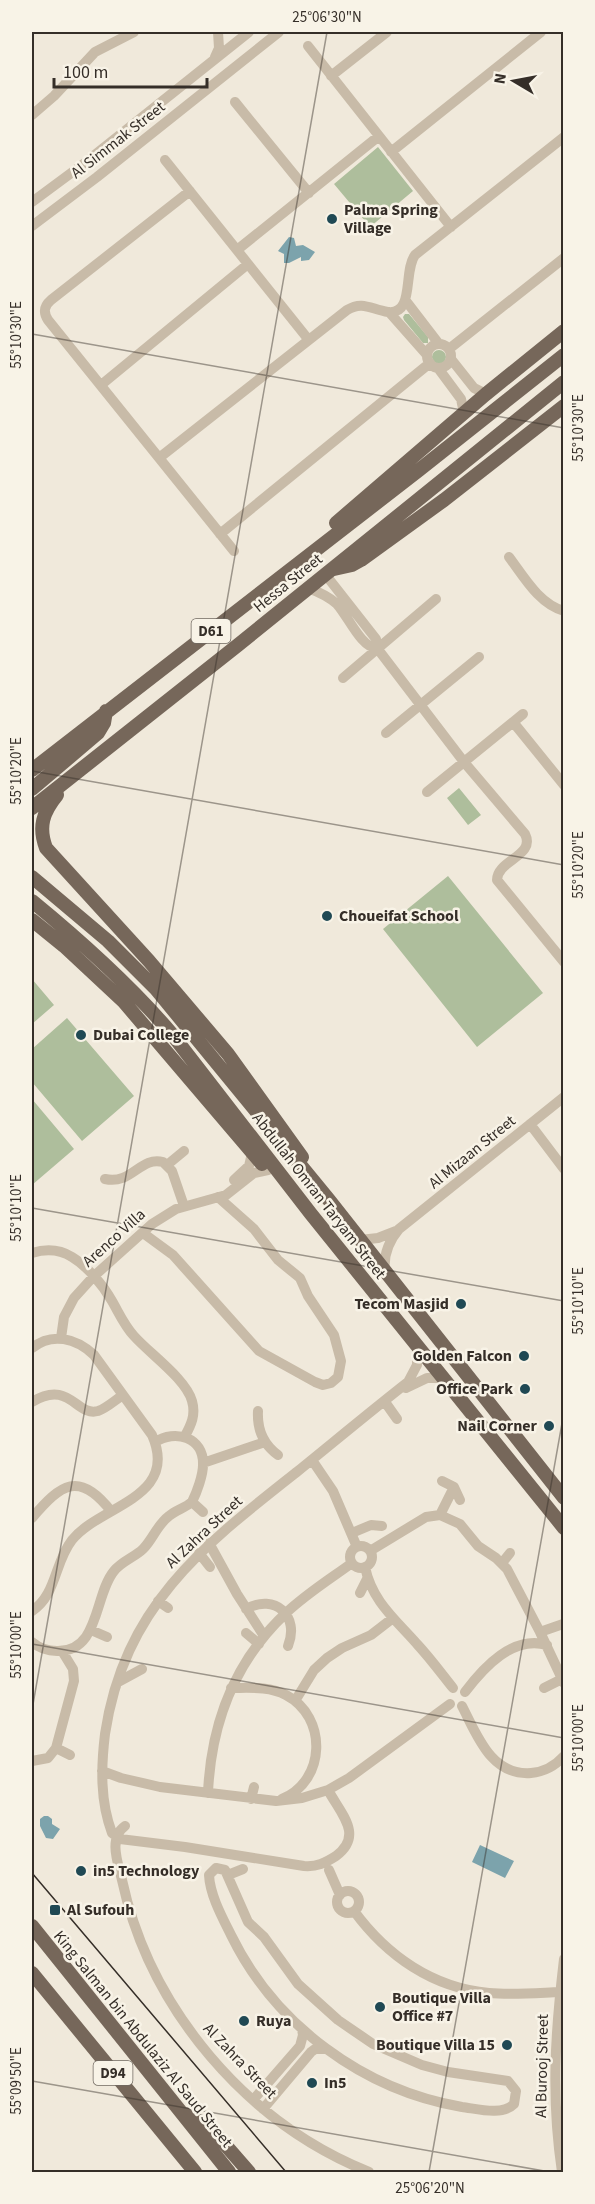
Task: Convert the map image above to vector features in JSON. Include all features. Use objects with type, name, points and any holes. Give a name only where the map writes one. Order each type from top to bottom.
[{"type":"main road","points":[[315,550],[325,532],[486,394],[564,332]]},
{"type":"main road","name":"Hessa Street","points":[[32,770],[564,355]]},
{"type":"main road","name":"Hessa Street","points":[[32,808],[564,382]]},
{"type":"main road","points":[[328,572],[361,560],[444,500],[564,406]]},
{"type":"main road","points":[[32,789],[98,733],[104,723],[106,711]]},
{"type":"main road","points":[[72,777],[45,811],[41,836],[46,848],[149,961],[228,1054],[292,1142],[329,1200]]},
{"type":"main road","name":"Abdullah Omran Taryam Street","points":[[32,877],[133,964],[156,989],[329,1200],[564,1498]]},
{"type":"main road","name":"Abdullah Omran Taryam Street","points":[[32,901],[97,955],[148,1006],[311,1214],[564,1528]]},
{"type":"main road","points":[[32,920],[124,1002],[252,1153],[311,1214]]},
{"type":"main road","name":"King Salman bin Abdulaziz Al Saud Street","points":[[32,1926],[229,2172]]},
{"type":"main road","name":"D94","points":[[32,1973],[195,2172]]},
{"type":"main road","points":[[183,2114],[208,2126],[249,2172]]},
{"type":"street","points":[[32,115],[54,96],[95,52],[134,32]]},
{"type":"street","points":[[212,62],[219,48],[218,32]]},
{"type":"street","name":"Al Simmak Street","points":[[32,202],[86,162],[249,32]]},
{"type":"street","name":"Al Simmak Street","points":[[32,226],[279,32]]},
{"type":"street","points":[[331,76],[387,32]]},
{"type":"street","points":[[392,152],[540,32]]},
{"type":"street","points":[[308,46],[451,227]]},
{"type":"street","points":[[235,102],[309,193]]},
{"type":"street","points":[[237,250],[379,136]]},
{"type":"street","points":[[389,312],[401,308],[406,301],[412,259],[564,137]]},
{"type":"street","points":[[165,160],[308,339]]},
{"type":"street","points":[[86,162],[96,177]]},
{"type":"street","points":[[190,191],[51,300],[44,311],[48,320],[234,551]]},
{"type":"street","points":[[432,362],[444,367],[446,351],[564,258]]},
{"type":"street","points":[[101,386],[248,264]]},
{"type":"street","points":[[406,301],[474,388],[486,394]]},
{"type":"street","points":[[159,458],[308,339],[356,305],[366,305],[389,312],[461,399],[464,413]]},
{"type":"street","points":[[220,534],[432,362],[433,346],[446,351]]},
{"type":"street","points":[[509,557],[542,600],[563,612]]},
{"type":"street","points":[[328,572],[343,604],[376,639],[377,648],[464,762],[527,837],[526,847],[500,870],[497,880],[564,962]]},
{"type":"street","points":[[308,588],[343,604]]},
{"type":"street","points":[[343,678],[436,599]]},
{"type":"street","points":[[386,733],[478,657]]},
{"type":"street","points":[[428,792],[523,714]]},
{"type":"street","points":[[513,722],[564,785]]},
{"type":"street","name":"Al Mizaan Street","points":[[385,1272],[386,1251],[391,1238],[399,1230],[564,1097]]},
{"type":"street","points":[[530,1124],[564,1169]]},
{"type":"street","points":[[167,1165],[184,1151]]},
{"type":"street","points":[[143,1233],[173,1255],[259,1351],[315,1382],[323,1385],[331,1383],[338,1377],[341,1369],[339,1347],[331,1329],[300,1278],[278,1260],[254,1229],[220,1196],[249,1166],[252,1153]]},
{"type":"street","points":[[105,1179],[121,1180],[153,1161],[163,1162],[167,1165],[184,1206]]},
{"type":"street","name":"Arenco Villa","points":[[61,1338],[61,1327],[68,1307],[93,1277],[167,1213],[229,1194],[254,1173],[268,1170]]},
{"type":"street","name":"Al Mizaan Street","points":[[360,1240],[387,1236],[399,1230]]},
{"type":"street","points":[[32,1253],[41,1250],[63,1252],[73,1257],[106,1292],[127,1328],[189,1393],[194,1414],[185,1437]]},
{"type":"street","points":[[32,1348],[43,1341],[61,1338],[87,1348],[123,1395],[155,1443],[158,1460],[149,1485],[136,1497],[87,1525],[71,1541],[60,1560],[51,1589],[32,1611]]},
{"type":"street","name":"Al Zahra Street","points":[[369,2172],[315,2147],[263,2109],[224,2071],[196,2039],[161,1986],[135,1928],[118,1857],[118,1838],[111,1830],[107,1817],[102,1772],[107,1726],[118,1682],[135,1640],[159,1601],[199,1553],[408,1382],[413,1374],[418,1355],[417,1346]]},
{"type":"street","name":"Al Zahra Street","points":[[385,1402],[418,1380],[444,1378]]},
{"type":"street","points":[[32,1402],[42,1396],[59,1394],[93,1411],[104,1408],[123,1395]]},
{"type":"street","points":[[385,1402],[397,1419]]},
{"type":"street","points":[[258,1411],[259,1427],[265,1442],[278,1455]]},
{"type":"street","points":[[32,1641],[49,1651],[62,1651],[79,1644],[90,1630],[103,1588],[116,1569],[145,1547],[163,1521],[192,1502],[203,1471],[203,1462],[198,1447],[185,1437],[169,1435],[155,1443]]},
{"type":"street","points":[[203,1462],[265,1442]]},
{"type":"street","points":[[312,1460],[333,1491],[357,1547]]},
{"type":"street","points":[[442,1481],[454,1487],[460,1500]]},
{"type":"street","points":[[32,1518],[50,1497],[69,1486],[81,1486],[91,1490],[111,1511]]},
{"type":"street","points":[[440,1515],[454,1487]]},
{"type":"street","points":[[192,1502],[203,1512]]},
{"type":"street","points":[[370,1551],[419,1520],[440,1515],[460,1524],[478,1546],[502,1563],[535,1620],[563,1681],[544,1688]]},
{"type":"street","points":[[352,1533],[370,1525],[382,1526]]},
{"type":"street","points":[[210,1544],[262,1640]]},
{"type":"street","points":[[364,1546],[370,1551],[371,1562],[365,1567],[358,1567],[352,1563],[351,1552],[357,1547],[364,1546]]},
{"type":"street","points":[[199,1553],[210,1567]]},
{"type":"street","points":[[502,1563],[510,1553]]},
{"type":"street","points":[[208,1793],[214,1742],[231,1688],[262,1640],[275,1630],[286,1613],[322,1579],[352,1563]]},
{"type":"street","points":[[365,1567],[377,1600],[425,1652],[453,1688]]},
{"type":"street","points":[[360,1593],[368,1579]]},
{"type":"street","points":[[159,1601],[168,1608]]},
{"type":"street","points":[[246,1609],[262,1603],[279,1607],[286,1613],[292,1629],[288,1646]]},
{"type":"street","points":[[295,1701],[314,1670],[327,1658],[370,1635],[393,1618]]},
{"type":"street","points":[[465,1692],[495,1660],[519,1645],[532,1629],[535,1620]]},
{"type":"street","points":[[540,1632],[563,1624]]},
{"type":"street","points":[[90,1630],[107,1637]]},
{"type":"street","points":[[246,1633],[262,1640]]},
{"type":"street","points":[[519,1645],[538,1643],[547,1646]]},
{"type":"street","points":[[32,1761],[48,1758],[56,1748],[74,1681],[73,1669],[62,1651]]},
{"type":"street","points":[[118,1682],[142,1669]]},
{"type":"street","points":[[231,1688],[273,1690],[295,1701],[305,1710],[311,1720],[317,1743],[314,1766],[302,1785],[286,1798],[276,1802]]},
{"type":"street","points":[[453,1688],[460,1688],[465,1692],[467,1700],[462,1706],[456,1707],[450,1704],[447,1697],[453,1688]]},
{"type":"street","points":[[102,1772],[140,1783],[251,1799],[276,1802],[302,1798],[328,1790],[349,1778],[450,1704]]},
{"type":"street","points":[[462,1706],[486,1751],[508,1769],[526,1773],[536,1772],[554,1765],[564,1756]]},
{"type":"street","points":[[56,1748],[70,1755]]},
{"type":"street","points":[[187,1779],[195,1791]]},
{"type":"street","points":[[251,1799],[254,1787]]},
{"type":"street","points":[[125,1826],[118,1832],[118,1838],[304,1866],[320,1865],[345,1849],[350,1839],[349,1828],[328,1790]]},
{"type":"street","points":[[216,1868],[225,1870],[228,1875],[248,1922],[264,1937],[298,1984],[338,2020],[373,2044],[422,2065],[448,2072],[508,2081],[516,2091],[517,2098],[514,2104],[504,2111],[437,2102],[382,2082],[326,2049],[302,2030],[258,1981],[225,1925],[209,1875],[216,1868]]},
{"type":"street","points":[[228,1875],[243,1869]]},
{"type":"street","points":[[329,1870],[340,1895]]},
{"type":"street","points":[[346,1891],[356,1894],[359,1905],[354,1911],[347,1913],[340,1909],[337,1902],[340,1895],[346,1891]]},
{"type":"street","points":[[354,1911],[374,1937],[399,1958],[442,1982],[489,1993],[560,1992]]},
{"type":"street","name":"Al Burooj Street","points":[[561,2171],[556,2129],[554,2078],[555,2039],[564,1959]]},
{"type":"street","points":[[253,2100],[300,2046],[302,2030]]},
{"type":"street","points":[[263,2109],[311,2052],[315,2049],[326,2049]]},
{"type":"green space","points":[[378,147],[413,191],[370,227],[334,184]]},
{"type":"green space","points":[[405,314],[409,314],[428,337],[428,343],[423,343],[404,320]]},
{"type":"green space","points":[[439,350],[444,352],[446,357],[444,362],[439,364],[434,362],[432,357],[434,352]]},
{"type":"green space","points":[[459,788],[481,815],[468,825],[447,798]]},
{"type":"green space","points":[[448,876],[543,993],[477,1047],[383,929]]},
{"type":"green space","points":[[32,979],[54,1005],[32,1024]]},
{"type":"green space","points":[[67,1018],[134,1096],[82,1141],[32,1082],[32,1049]]},
{"type":"green space","points":[[32,1099],[74,1149],[32,1185]]},
{"type":"water","points":[[289,237],[294,238],[296,246],[303,245],[315,252],[309,260],[301,261],[301,257],[284,263],[284,254],[278,251]]},
{"type":"water","points":[[44,1816],[52,1819],[52,1824],[60,1829],[53,1839],[46,1838],[40,1826],[40,1819]]},
{"type":"water","points":[[480,1845],[514,1861],[505,1878],[472,1862]]},
{"type":"tram line","points":[[32,1873],[286,2172]]},
{"type":"place","name":"Palma Spring Village","points":[[332,219]]},
{"type":"place","name":"Choueifat School","points":[[327,916]]},
{"type":"place","name":"Dubai College","points":[[81,1035]]},
{"type":"place","name":"Tecom Masjid","points":[[461,1304]]},
{"type":"place","name":"Golden Falcon","points":[[524,1356]]},
{"type":"place","name":"Office Park","points":[[525,1389]]},
{"type":"place","name":"Nail Corner","points":[[549,1426]]},
{"type":"place","name":"in5 Technology","points":[[81,1871]]},
{"type":"place","name":"Al Sufouh","points":[[55,1910]]},
{"type":"place","name":"Boutique Villa Office #7","points":[[380,2007]]},
{"type":"place","name":"Ruya","points":[[244,2021]]},
{"type":"place","name":"Boutique Villa 15","points":[[507,2045]]},
{"type":"place","name":"In5","points":[[312,2083]]}]
